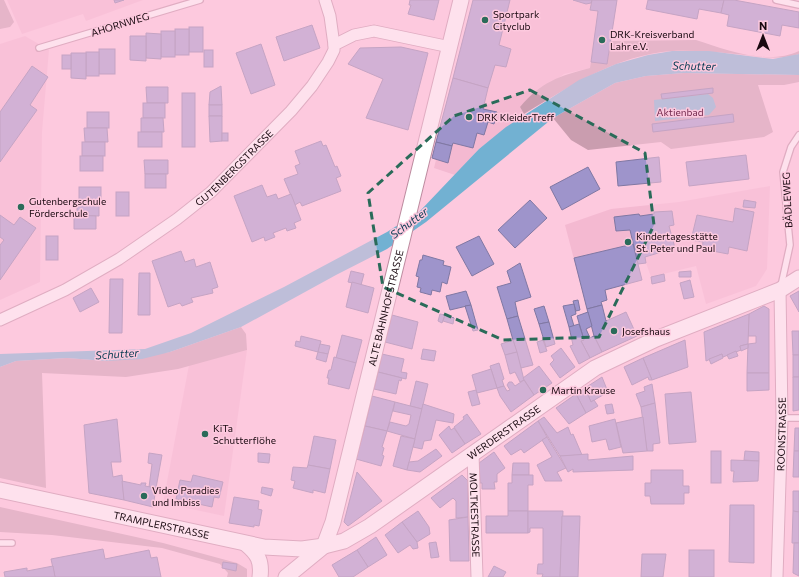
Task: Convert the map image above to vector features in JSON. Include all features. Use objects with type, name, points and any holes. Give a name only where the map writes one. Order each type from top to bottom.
[{"type":"street","points":[[325,0],[330,16],[334,45],[354,35],[374,31],[450,47]]},
{"type":"street","name":"ALTE BAHNHOFSTRASSE","points":[[324,546],[333,522],[461,0]]},
{"type":"street","name":"GUTENBERGSTRASSE","points":[[0,320],[65,290],[119,259],[177,219],[211,192],[291,111],[308,91],[328,62],[334,50],[334,45]]},
{"type":"street","name":"WERDERSTRASSE","points":[[286,577],[324,546],[344,541],[370,526],[595,368],[656,339],[780,290],[799,278]]},
{"type":"street","name":"ROONSTRASSE","points":[[777,577],[782,418],[780,290]]},
{"type":"street","name":"MOLTKESTRASSE","points":[[473,454],[477,577]]},
{"type":"street","name":"TRAMPLERSTRASSE","points":[[0,490],[264,548],[302,549],[324,546]]},
{"type":"street","points":[[246,544],[256,552],[260,560],[260,577]]},
{"type":"lane","name":"AHORNWEG","points":[[39,48],[200,0]]},
{"type":"lane","points":[[776,0],[799,5]]},
{"type":"lane","name":"BÄDLEWEG","points":[[780,290],[790,245],[783,172],[792,147],[799,135]]},
{"type":"lane","points":[[782,418],[799,418]]},
{"type":"lane","points":[[0,543],[12,543]]},
{"type":"highlighted area","points":[[530,90],[645,153],[654,225],[599,337],[503,340],[383,287],[368,193],[454,116]]},
{"type":"shaded area","points":[[7,0],[143,0],[86,21],[83,14],[22,34]]},
{"type":"shaded area","points":[[473,0],[617,0],[607,64],[591,62],[591,68],[564,74],[520,107],[524,114],[479,149],[455,175],[434,168],[436,160],[432,158]]},
{"type":"shaded area","name":"Gutenbergschule Förderschule","points":[[25,36],[49,50],[42,132],[40,282],[0,300],[0,44]]},
{"type":"shaded area","points":[[770,186],[767,269],[756,286],[706,304],[696,266],[651,277],[646,263],[638,264],[642,280],[605,290],[607,300],[601,302],[602,305],[587,309],[565,225],[611,209],[679,202]]},
{"type":"shaded area","name":"KiTa Schutterflöhe","points":[[247,350],[224,516],[163,503],[189,365]]},
{"type":"green space","points":[[0,0],[4,0],[14,22],[10,27],[0,29]]},
{"type":"green space","points":[[696,40],[734,52],[761,57],[787,55],[799,51],[799,54],[775,58],[760,57],[696,51],[672,51],[652,54],[613,65],[577,83],[524,114],[520,107],[535,91],[551,81],[590,68],[591,62],[607,64],[611,41]]},
{"type":"green space","name":"Aktienbad","points":[[684,73],[799,75],[799,82],[784,85],[758,85],[773,132],[764,137],[671,149],[661,142],[588,150],[571,140],[553,118],[615,83],[646,76]]},
{"type":"green space","points":[[241,327],[246,334],[247,350],[178,369],[126,377],[42,373],[46,488],[0,478],[0,367],[16,361],[67,358],[106,361],[170,352]]},
{"type":"green space","points":[[0,507],[163,543],[237,563],[247,569],[247,577],[227,577],[228,573],[220,564],[162,548],[52,535],[0,532]]},
{"type":"water","name":"Schutter","points":[[672,51],[709,51],[773,59],[799,54],[799,75],[684,73],[646,76],[615,83],[553,118],[426,222],[387,249],[241,327],[170,352],[142,359],[106,361],[67,358],[16,361],[0,367],[0,354],[145,349],[191,333],[284,287],[387,232],[420,211],[479,149],[506,127],[579,80],[616,64],[648,55]]},
{"type":"water","points":[[708,94],[713,98],[716,107],[709,115],[655,121],[654,100]]},
{"type":"building","points":[[114,0],[124,0],[115,3]]},
{"type":"building","points":[[410,0],[439,0],[434,20],[408,14],[411,5],[409,5]]},
{"type":"building","points":[[473,0],[510,0],[499,45],[511,49],[506,67],[495,65],[488,88],[453,78]]},
{"type":"building","points":[[573,0],[592,0],[591,3],[586,4]]},
{"type":"building","points":[[592,0],[617,0],[607,64],[591,62],[598,11],[590,10]]},
{"type":"building","points":[[648,0],[724,0],[721,13],[699,9],[697,19],[646,9]]},
{"type":"building","points":[[724,0],[734,0],[799,12],[799,28],[782,25],[780,36],[727,26],[729,15],[721,13]]},
{"type":"building","points":[[312,25],[320,48],[284,61],[276,37]]},
{"type":"building","points":[[189,27],[203,27],[203,52],[189,52]]},
{"type":"building","points":[[175,29],[189,29],[189,55],[175,55]]},
{"type":"building","points":[[161,31],[175,31],[175,57],[161,57]]},
{"type":"building","points":[[146,33],[161,34],[161,59],[146,58]]},
{"type":"building","points":[[130,36],[146,36],[146,61],[130,60]]},
{"type":"building","points":[[261,44],[275,85],[251,94],[236,53]]},
{"type":"building","points":[[401,47],[428,53],[408,130],[366,118],[383,79],[348,64],[360,48]]},
{"type":"building","points":[[99,49],[115,49],[115,74],[99,74]]},
{"type":"building","points":[[204,50],[213,50],[213,67],[204,67]]},
{"type":"building","points":[[86,52],[99,52],[99,76],[86,76]]},
{"type":"building","points":[[71,53],[86,53],[86,79],[71,78]]},
{"type":"building","points":[[62,55],[71,55],[71,69],[62,69]]},
{"type":"building","points":[[32,66],[48,77],[30,105],[37,110],[0,162],[0,112]]},
{"type":"building","points":[[453,78],[488,88],[483,109],[497,112],[494,124],[488,122],[484,135],[477,133],[473,148],[453,143],[452,146],[436,142]]},
{"type":"building","points":[[221,86],[222,105],[209,105],[210,92]]},
{"type":"building","points":[[146,87],[168,87],[168,103],[147,103]]},
{"type":"building","points":[[713,88],[713,93],[662,99],[661,94]]},
{"type":"building","points":[[182,93],[195,93],[195,147],[182,147]]},
{"type":"building","points":[[143,103],[165,103],[165,118],[143,118]]},
{"type":"building","points":[[209,105],[222,105],[222,116],[209,116]]},
{"type":"building","points":[[87,112],[109,112],[109,128],[87,128]]},
{"type":"building","points":[[733,114],[734,122],[653,132],[652,124]]},
{"type":"building","points":[[209,116],[222,116],[222,141],[210,142]]},
{"type":"building","points":[[141,118],[163,118],[164,132],[141,132]]},
{"type":"building","points":[[84,128],[107,128],[108,142],[85,142]]},
{"type":"building","points":[[138,132],[162,132],[162,147],[138,147]]},
{"type":"building","points":[[222,133],[228,133],[228,141],[222,141]]},
{"type":"building","points":[[321,141],[323,146],[326,145],[335,167],[337,166],[341,176],[336,178],[341,191],[302,206],[300,202],[295,205],[284,179],[298,174],[295,166],[300,164],[295,151]]},
{"type":"building","points":[[82,142],[105,142],[105,156],[82,156]]},
{"type":"building","points":[[436,142],[452,146],[448,163],[432,158]]},
{"type":"building","points":[[746,155],[749,179],[689,186],[686,162]]},
{"type":"building","points":[[80,156],[103,156],[103,171],[80,171]]},
{"type":"building","points":[[659,157],[661,182],[618,186],[616,162]]},
{"type":"building","points":[[144,160],[168,160],[168,174],[145,174]]},
{"type":"building","points":[[588,167],[600,189],[562,210],[550,187]]},
{"type":"building","points":[[145,174],[166,174],[166,188],[145,188]]},
{"type":"building","points":[[262,185],[267,197],[276,194],[278,199],[291,194],[301,220],[294,223],[296,228],[287,231],[286,228],[273,233],[275,237],[265,241],[264,237],[252,242],[234,196]]},
{"type":"building","points":[[79,187],[101,187],[101,201],[79,201]]},
{"type":"building","points":[[116,192],[129,192],[129,216],[116,216]]},
{"type":"building","points":[[530,200],[547,218],[515,248],[498,230]]},
{"type":"building","points":[[744,200],[756,202],[755,208],[743,207]]},
{"type":"building","points":[[77,201],[99,201],[99,216],[77,215]]},
{"type":"building","points":[[735,208],[754,212],[747,251],[729,247],[728,254],[702,249],[703,242],[691,240],[697,215],[733,222]]},
{"type":"building","points":[[672,211],[674,225],[669,226],[675,248],[645,257],[646,263],[638,264],[630,230],[616,231],[614,217],[639,214],[640,216],[654,214],[654,212]]},
{"type":"building","points":[[0,215],[14,225],[20,217],[36,228],[0,280],[0,245],[4,240],[0,237]]},
{"type":"building","points":[[74,215],[96,216],[96,229],[74,229]]},
{"type":"building","points":[[46,236],[58,236],[58,260],[46,260]]},
{"type":"building","points":[[479,236],[494,264],[472,276],[456,247]]},
{"type":"building","points":[[633,244],[642,280],[605,290],[607,300],[601,302],[602,305],[587,309],[574,258]]},
{"type":"building","points":[[181,251],[185,262],[194,259],[196,267],[210,262],[218,287],[212,289],[213,293],[191,298],[193,302],[182,306],[180,303],[168,307],[152,261]]},
{"type":"building","points":[[423,255],[444,261],[443,265],[451,267],[447,284],[442,282],[440,292],[432,290],[431,295],[420,292],[421,288],[417,287],[419,277],[416,276],[420,260],[422,260]]},
{"type":"building","points":[[520,263],[531,297],[515,302],[518,316],[507,319],[497,287],[511,283],[507,271]]},
{"type":"building","points":[[351,271],[364,274],[361,285],[348,282]]},
{"type":"building","points":[[691,271],[691,277],[679,277],[679,272]]},
{"type":"building","points":[[139,273],[150,273],[150,315],[138,315]]},
{"type":"building","points":[[664,274],[665,281],[652,284],[651,277]]},
{"type":"building","points":[[110,279],[123,279],[122,333],[109,333]]},
{"type":"building","points":[[690,280],[694,297],[684,299],[680,283]]},
{"type":"building","points":[[352,282],[374,288],[368,313],[346,307]]},
{"type":"building","points":[[91,288],[99,302],[80,312],[73,298]]},
{"type":"building","points":[[466,291],[471,305],[450,310],[446,296]]},
{"type":"building","points":[[799,291],[799,312],[790,296]]},
{"type":"building","points":[[578,300],[580,310],[576,311],[573,301]]},
{"type":"building","points":[[574,304],[576,314],[571,316],[574,326],[569,327],[563,306]]},
{"type":"building","points":[[471,305],[478,330],[473,331],[465,306]]},
{"type":"building","name":"Josefshaus","points":[[602,305],[606,321],[626,312],[637,336],[602,352],[594,336],[587,309]]},
{"type":"building","points":[[544,306],[549,322],[539,324],[534,309]]},
{"type":"building","points":[[764,306],[769,309],[769,373],[747,373],[748,344],[756,343],[756,336],[748,336],[749,314]]},
{"type":"building","points":[[588,312],[592,326],[586,329],[590,338],[594,336],[602,352],[590,358],[581,341],[584,340],[577,316]]},
{"type":"building","points":[[440,314],[445,315],[442,323],[438,321]]},
{"type":"building","points":[[749,314],[748,344],[740,346],[741,350],[723,357],[722,354],[706,361],[704,332]]},
{"type":"building","points":[[392,315],[418,322],[412,349],[385,342]]},
{"type":"building","points":[[445,315],[454,318],[453,324],[443,321]]},
{"type":"building","points":[[518,316],[533,365],[521,368],[507,319]]},
{"type":"building","points":[[549,322],[555,344],[546,347],[539,324]]},
{"type":"building","points":[[579,324],[584,340],[581,341],[590,358],[579,364],[570,346],[573,345],[569,327]]},
{"type":"building","points":[[792,331],[799,331],[799,355],[793,355]]},
{"type":"building","points":[[342,335],[362,340],[356,363],[336,358]]},
{"type":"building","points":[[301,336],[321,341],[318,352],[295,346],[296,341],[300,342]]},
{"type":"building","points":[[513,340],[517,352],[505,355],[501,344]]},
{"type":"building","points":[[543,340],[547,351],[540,353],[537,342]]},
{"type":"building","points":[[685,340],[688,367],[652,380],[643,358]]},
{"type":"building","points":[[320,344],[330,346],[328,354],[318,352]]},
{"type":"building","points":[[748,344],[748,348],[741,351],[740,346]]},
{"type":"building","points":[[561,348],[575,367],[560,378],[550,364],[554,360],[551,356]]},
{"type":"building","points":[[423,349],[436,351],[434,361],[421,359]]},
{"type":"building","points":[[736,351],[738,356],[729,359],[727,355]]},
{"type":"building","points":[[318,352],[328,354],[326,362],[316,359]]},
{"type":"building","points":[[517,352],[524,380],[520,382],[515,372],[510,374],[505,355]]},
{"type":"building","points":[[382,354],[404,359],[401,372],[407,373],[406,379],[378,372]]},
{"type":"building","points":[[722,354],[723,358],[711,364],[709,359]]},
{"type":"building","points":[[793,355],[799,355],[799,377],[793,377]]},
{"type":"building","points":[[334,357],[356,363],[349,389],[328,384],[329,378],[327,378],[329,370],[331,370]]},
{"type":"building","points":[[643,358],[652,380],[649,380],[648,377],[632,385],[624,367]]},
{"type":"building","points":[[499,363],[504,379],[502,380],[504,386],[497,388],[490,366]]},
{"type":"building","points":[[539,366],[552,383],[534,395],[523,378]]},
{"type":"building","points":[[491,369],[497,388],[477,393],[472,375]]},
{"type":"building","points":[[378,372],[402,378],[401,381],[399,380],[396,394],[374,389]]},
{"type":"building","points":[[747,373],[769,373],[769,390],[747,391]]},
{"type":"building","points":[[602,377],[608,392],[591,402],[585,388]]},
{"type":"building","points":[[793,377],[799,377],[799,410],[793,411]]},
{"type":"building","points":[[524,380],[534,395],[511,412],[500,396],[497,388],[504,386],[507,391],[510,390],[507,385],[509,382],[512,382],[515,386]]},
{"type":"building","points":[[416,381],[428,384],[422,409],[410,406]]},
{"type":"building","points":[[652,384],[655,403],[641,407],[636,394],[645,391],[644,387]]},
{"type":"building","points":[[585,388],[591,402],[594,400],[598,406],[586,413],[576,394]]},
{"type":"building","points":[[476,390],[480,404],[472,406],[468,392]]},
{"type":"building","points":[[691,392],[696,442],[669,444],[665,394]]},
{"type":"building","points":[[576,394],[586,413],[569,424],[556,408]]},
{"type":"building","points":[[372,396],[395,402],[387,431],[365,426]]},
{"type":"building","points":[[395,402],[422,409],[415,439],[387,431],[390,422],[406,426],[409,424],[411,415],[393,411]]},
{"type":"building","points":[[655,403],[660,443],[653,444],[653,451],[647,451],[641,407]]},
{"type":"building","points":[[423,404],[454,414],[453,423],[436,420],[431,440],[424,441],[422,449],[413,447]]},
{"type":"building","points":[[612,404],[614,413],[607,414],[605,405]]},
{"type":"building","points":[[467,414],[481,434],[465,444],[454,427],[464,419],[463,417]]},
{"type":"building","points":[[544,417],[557,433],[568,427],[571,435],[573,434],[582,455],[560,456],[538,421]]},
{"type":"building","points":[[643,417],[647,451],[623,453],[616,423]]},
{"type":"building","points":[[117,419],[121,462],[111,462],[113,477],[122,475],[124,500],[89,493],[84,425]]},
{"type":"building","points":[[615,419],[621,447],[609,450],[606,439],[592,442],[589,426]]},
{"type":"building","points":[[538,421],[547,437],[524,453],[521,449],[511,455],[504,446]]},
{"type":"building","points":[[365,426],[387,431],[382,447],[384,448],[382,455],[384,456],[381,466],[356,459]]},
{"type":"building","points":[[449,426],[451,430],[454,428],[465,444],[452,453],[439,435]]},
{"type":"building","points":[[795,428],[799,428],[799,451],[794,451]]},
{"type":"building","points":[[314,436],[336,440],[330,469],[308,465]]},
{"type":"building","points":[[401,436],[415,439],[407,470],[393,466]]},
{"type":"building","points":[[547,437],[566,468],[557,472],[562,481],[545,481],[537,465],[552,457],[542,440]]},
{"type":"building","points":[[436,449],[442,456],[420,472],[407,470],[409,462],[418,461]]},
{"type":"building","points":[[711,451],[721,451],[721,483],[711,483]]},
{"type":"building","points":[[745,451],[759,452],[759,461],[744,460]]},
{"type":"building","points":[[794,451],[799,451],[799,477],[793,477]]},
{"type":"building","points":[[494,452],[505,468],[497,474],[497,482],[494,482],[495,489],[482,489],[482,483],[480,483],[479,463]]},
{"type":"building","points":[[149,453],[162,455],[156,488],[149,487],[152,464],[148,463]]},
{"type":"building","points":[[258,453],[270,454],[269,463],[258,462]]},
{"type":"building","points":[[588,454],[588,460],[633,456],[633,470],[573,472],[573,469],[568,472],[560,456]]},
{"type":"building","points":[[731,460],[759,461],[758,481],[733,482],[734,471],[731,471]]},
{"type":"building","points":[[513,463],[529,463],[529,475],[512,475]]},
{"type":"building","points":[[308,465],[330,469],[325,493],[313,490],[313,493],[293,488],[295,481],[291,480],[293,467],[307,468]]},
{"type":"building","points":[[651,470],[683,470],[683,486],[689,486],[689,493],[684,493],[684,504],[651,504],[650,496],[645,496],[645,483],[651,483]]},
{"type":"building","points":[[357,472],[382,501],[348,526],[344,522]]},
{"type":"building","points":[[193,475],[223,482],[219,498],[214,497],[212,507],[176,499],[180,480],[191,482]]},
{"type":"building","points":[[462,475],[468,481],[468,517],[456,518],[456,501],[453,498],[440,508],[431,498]]},
{"type":"building","points":[[512,475],[533,475],[533,485],[528,485],[528,511],[508,511],[508,483],[512,483]]},
{"type":"building","points":[[122,481],[141,485],[141,483],[146,483],[145,486],[156,488],[153,507],[124,500]]},
{"type":"building","points":[[262,487],[273,489],[271,496],[261,493]]},
{"type":"building","points":[[793,491],[799,491],[799,512],[793,511]]},
{"type":"building","points":[[234,497],[259,501],[258,509],[262,510],[259,526],[254,525],[254,527],[229,523]]},
{"type":"building","points":[[730,505],[754,505],[754,563],[729,562]]},
{"type":"building","points":[[418,511],[429,527],[430,534],[417,542],[402,522]]},
{"type":"building","points":[[508,511],[528,511],[528,533],[486,533],[486,516],[508,516]]},
{"type":"building","points":[[528,511],[563,511],[560,577],[542,577],[543,574],[537,574],[538,564],[543,564],[543,528],[530,528],[530,532],[528,533]]},
{"type":"building","points":[[793,511],[799,512],[799,543],[792,543]]},
{"type":"building","points":[[562,516],[580,516],[578,577],[560,577]]},
{"type":"building","points":[[468,517],[469,561],[450,561],[449,520]]},
{"type":"building","points":[[402,522],[417,542],[418,548],[413,549],[410,545],[398,553],[385,535]]},
{"type":"building","points":[[376,537],[387,555],[368,567],[357,550]]},
{"type":"building","points":[[436,542],[439,557],[431,558],[429,543]]},
{"type":"building","points":[[794,543],[799,543],[799,576],[793,573]]},
{"type":"building","points":[[103,549],[105,559],[149,550],[151,558],[157,557],[161,577],[55,577],[51,559]]},
{"type":"building","points":[[357,550],[368,567],[353,577],[339,577],[332,565]]},
{"type":"building","points":[[689,550],[714,550],[714,577],[689,577]]},
{"type":"building","points":[[642,554],[666,554],[663,577],[641,577]]},
{"type":"building","points":[[223,562],[237,564],[236,571],[222,568]]},
{"type":"building","points":[[53,566],[55,577],[5,577],[4,572],[27,568],[27,571]]},
{"type":"building","points":[[494,566],[506,572],[503,577],[488,577]]},
{"type":"place","name":"Sportpark Cityclub","points":[[485,20]]},
{"type":"place","name":"DRK-Kreisverband Lahr e.V.","points":[[602,40]]},
{"type":"place","name":"DRK KleiderTreff","points":[[469,117]]},
{"type":"place","name":"Gutenbergschule Förderschule","points":[[21,207]]},
{"type":"place","name":"Kindertagesstätte St. Peter und Paul","points":[[628,242]]},
{"type":"place","name":"Josefshaus","points":[[614,331]]},
{"type":"place","name":"Martin Krause","points":[[543,390]]},
{"type":"place","name":"KiTa Schutterflöhe","points":[[205,434]]},
{"type":"place","name":"Video Paradies und Imbiss","points":[[144,496]]}]
